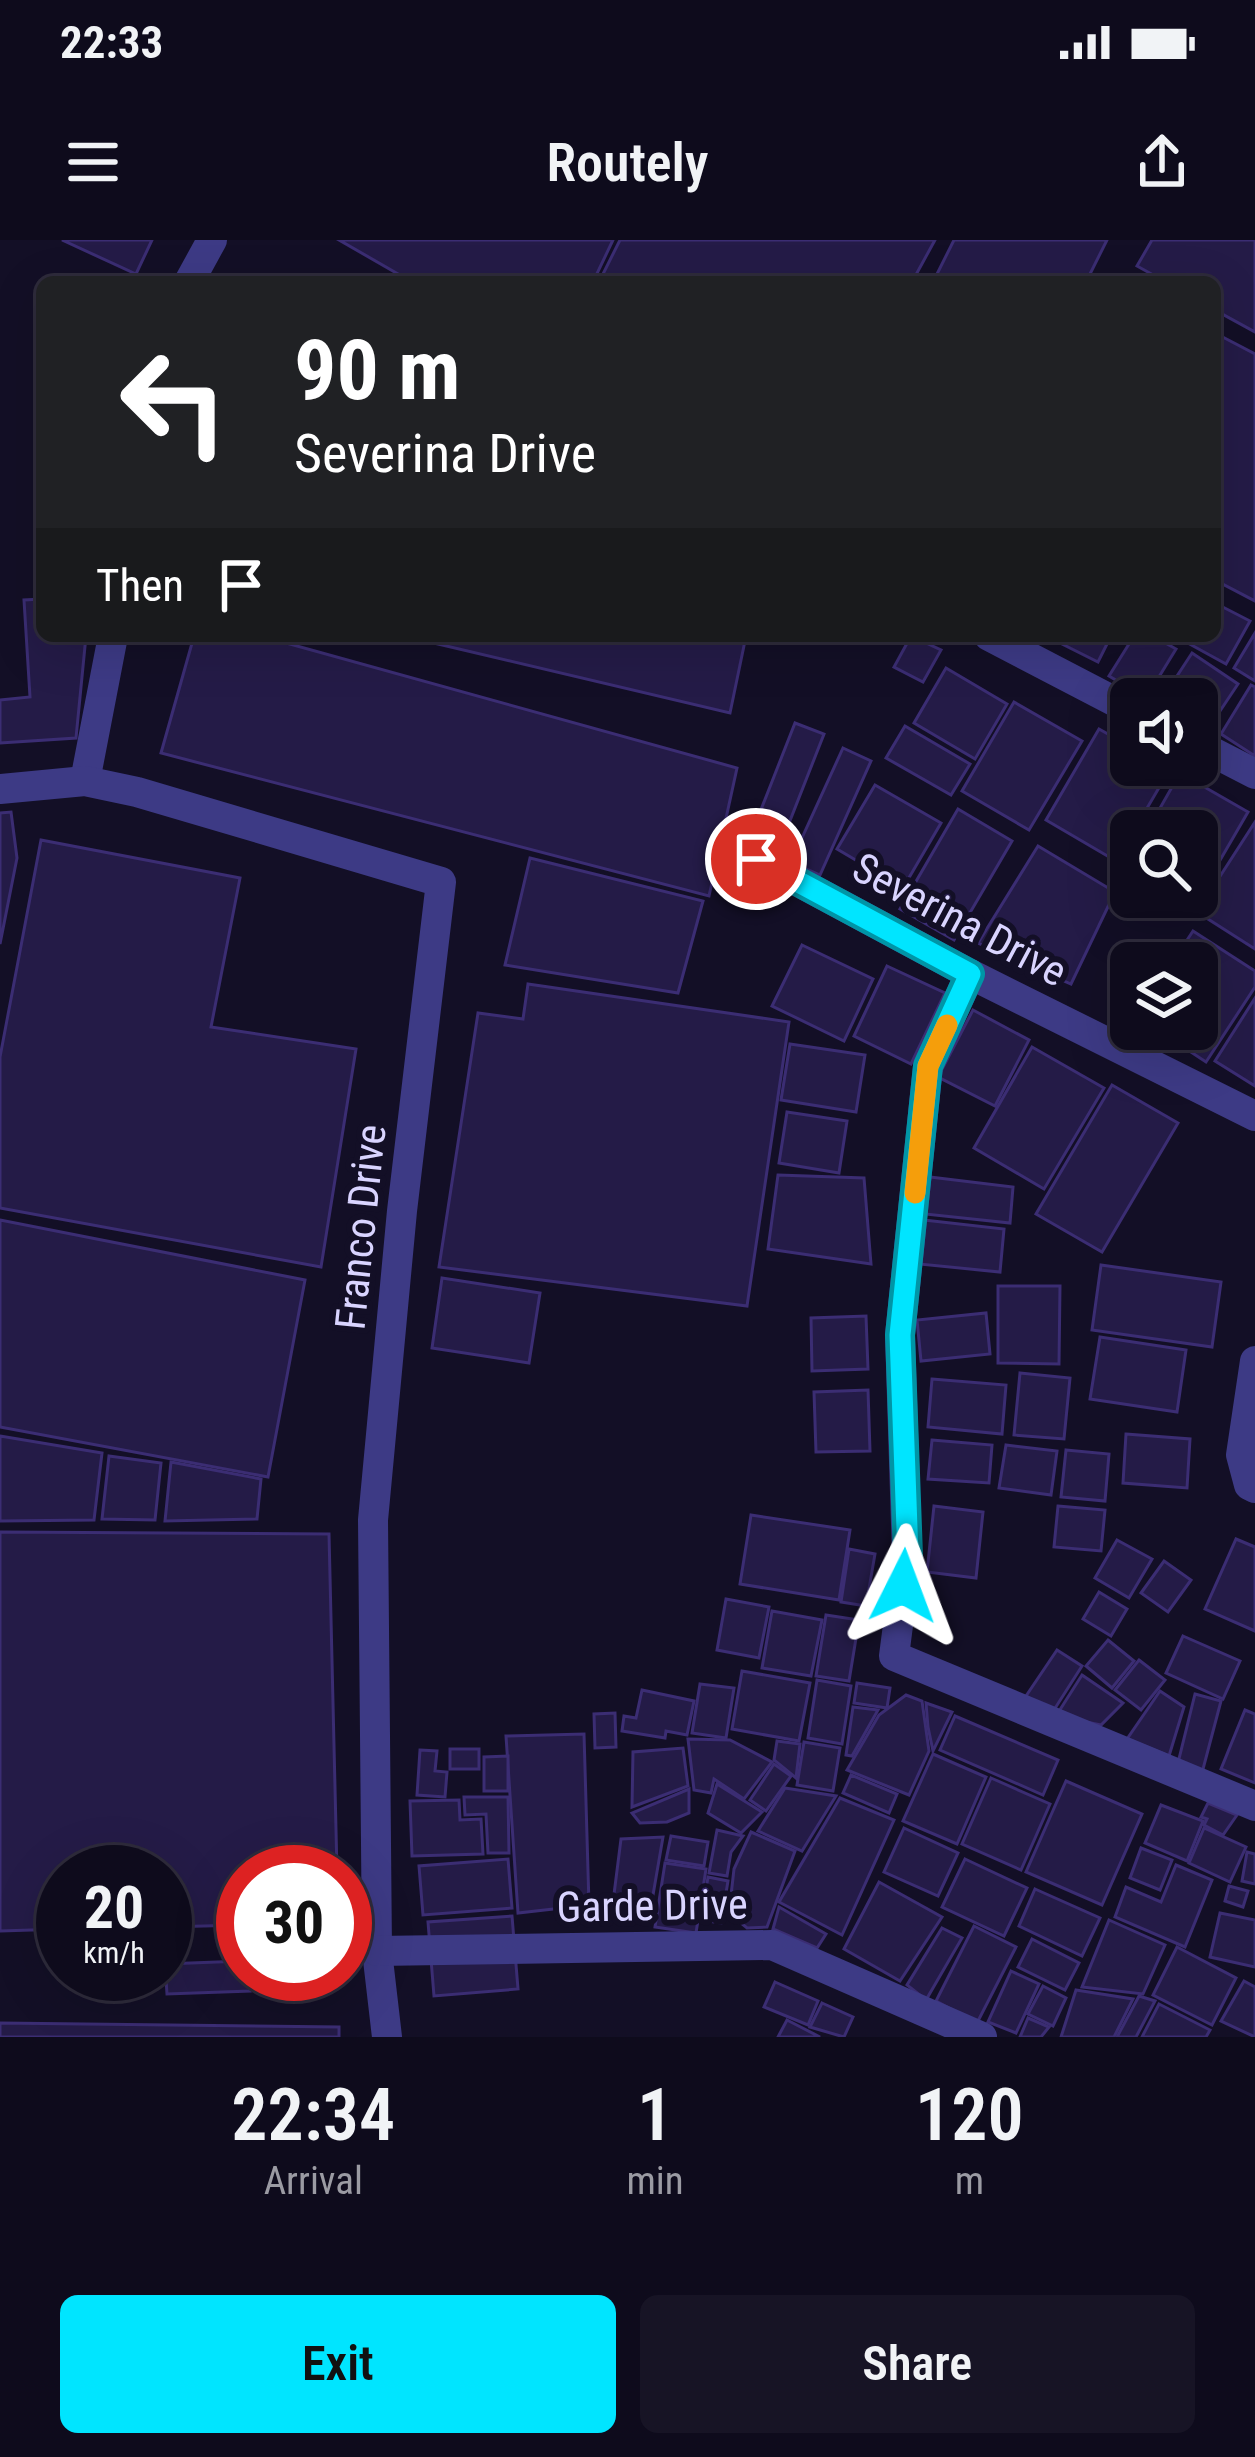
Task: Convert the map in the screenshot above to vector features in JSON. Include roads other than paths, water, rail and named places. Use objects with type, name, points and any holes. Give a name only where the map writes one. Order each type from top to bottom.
[{"type":"street","points":[[192,276],[212,240]]},
{"type":"street","points":[[86,781],[112,642]]},
{"type":"street","points":[[1001,642],[1110,699]]},
{"type":"street","points":[[1218,755],[1255,775]]},
{"type":"street","name":"Franco Drive","points":[[0,789],[86,781],[441,882],[402,1210],[373,1520],[377,1951],[387,2037]]},
{"type":"street","name":"Severina Drive","points":[[756,859],[970,974],[1255,1116]]},
{"type":"street","points":[[970,974],[928,1066],[900,1335],[908,1556],[894,1656],[1255,1806]]},
{"type":"street","points":[[1255,1360],[1241,1455],[1249,1485],[1255,1488]]},
{"type":"street","name":"Garde Drive","points":[[377,1951],[772,1946],[982,2037]]}]
